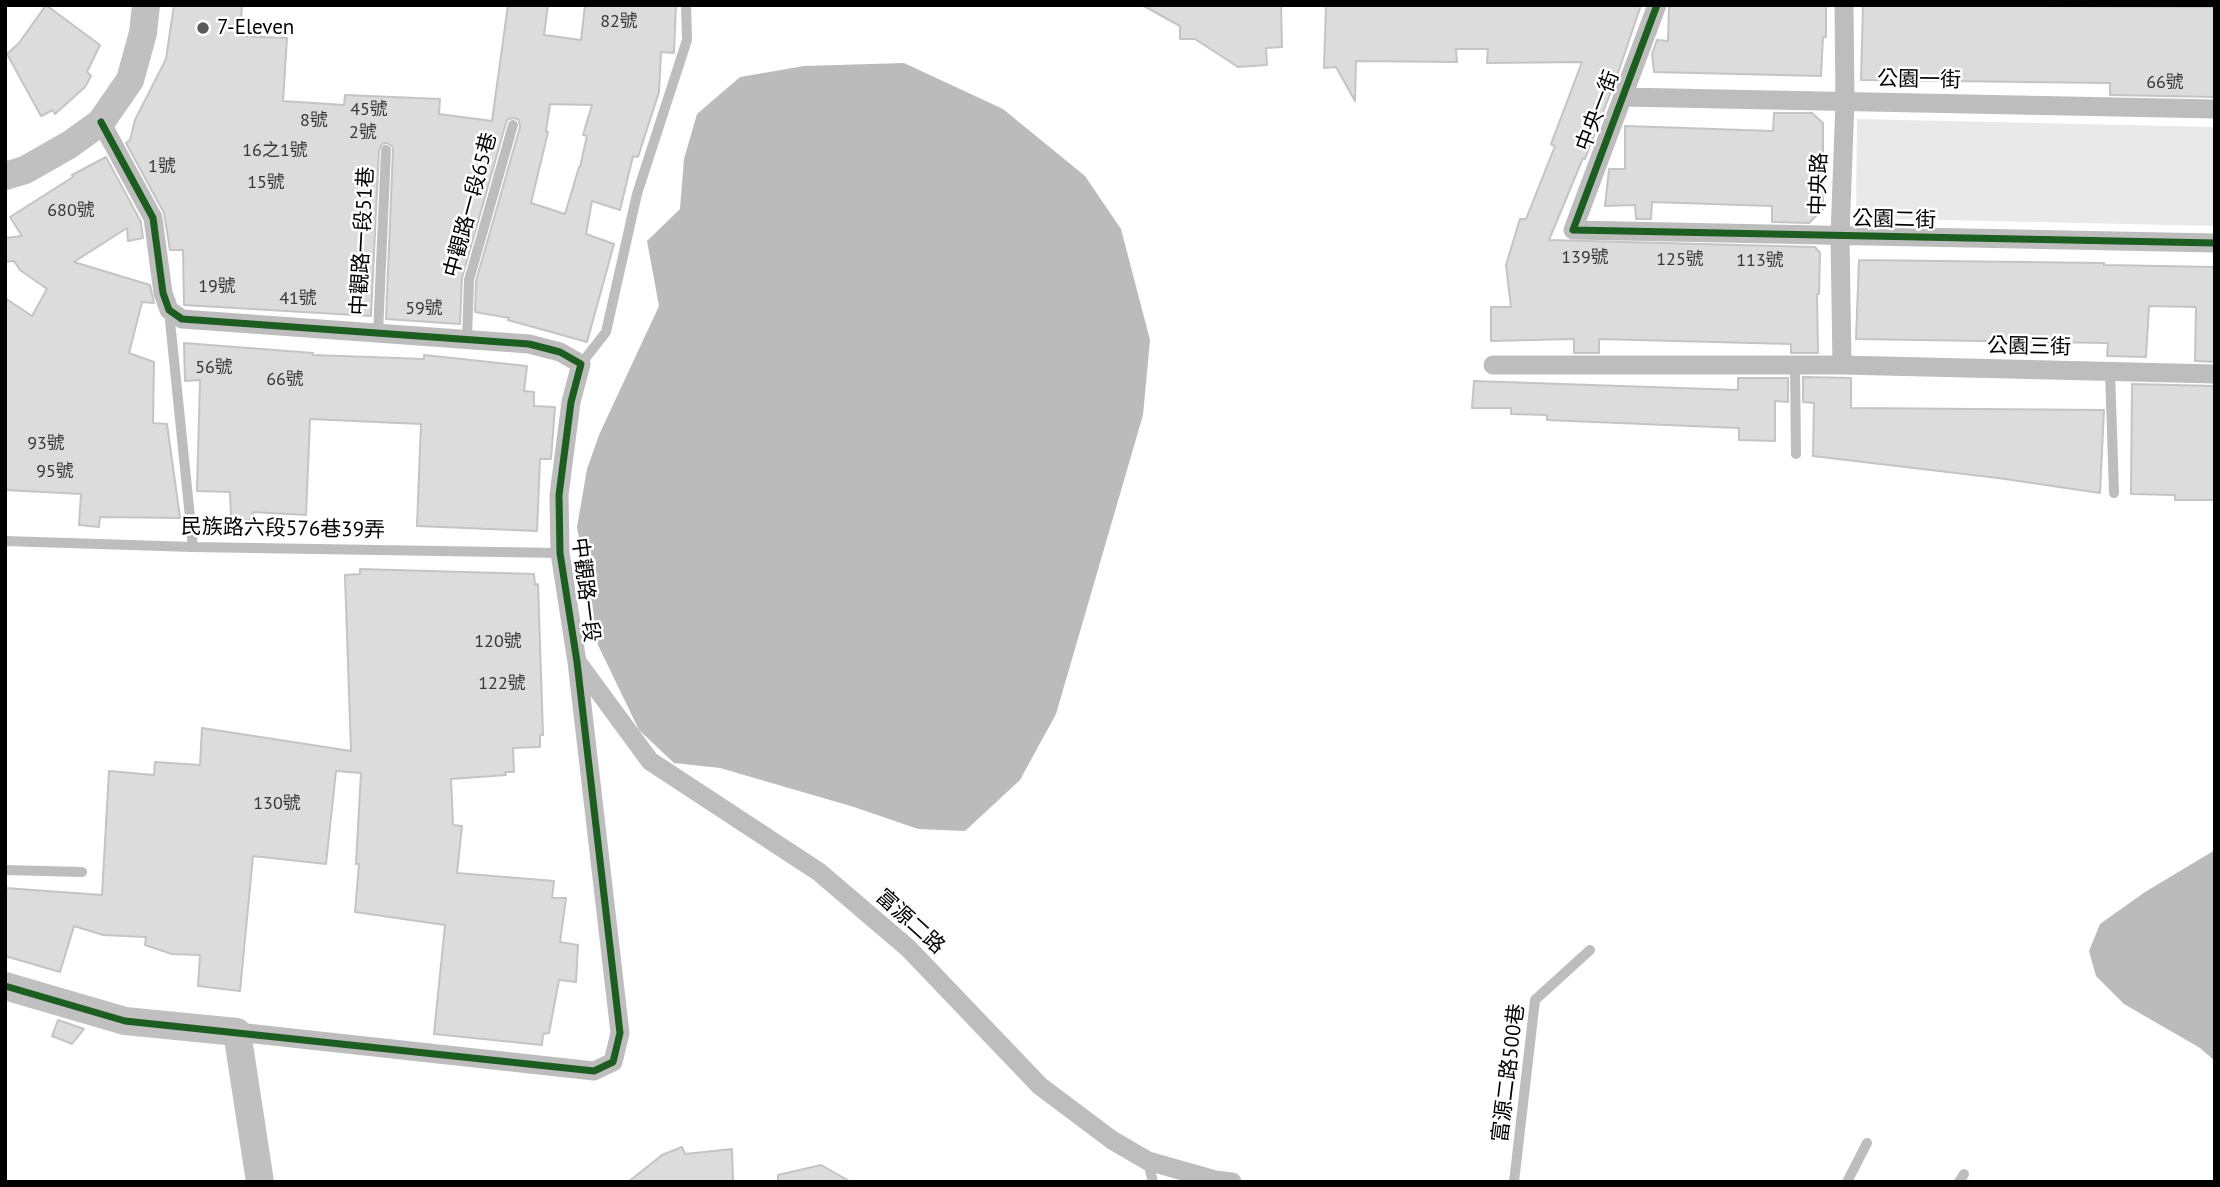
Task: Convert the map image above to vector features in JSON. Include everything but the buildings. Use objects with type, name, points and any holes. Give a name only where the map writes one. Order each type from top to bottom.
[{"type":"street","points":[[5,176],[25,170],[47,158],[101,122],[130,80],[143,33],[146,5]]},
{"type":"street","name":"中央一街","points":[[1573,230],[1657,5]]},
{"type":"street","name":"中央路","points":[[1842,365],[1840,236],[1845,101],[1844,5]]},
{"type":"street","name":"公園一街","points":[[1623,96],[2215,109]]},
{"type":"street","points":[[101,122],[153,218],[163,293],[169,310],[182,319],[529,344],[560,352],[581,364]]},
{"type":"street","name":"公園二街","points":[[1573,230],[2215,243]]},
{"type":"street","name":"中觀路一段","points":[[237,1032],[594,1071],[612,1062],[620,1033],[577,662],[561,553],[559,495],[571,402],[581,364]]},
{"type":"street","name":"公園三街","points":[[1493,365],[1842,365],[2215,374]]},
{"type":"street","name":"富源二路","points":[[577,662],[650,761],[819,872],[908,948],[1040,1086],[1112,1140],[1148,1161],[1215,1180],[1232,1182]]},
{"type":"street","points":[[5,986],[125,1021],[237,1032],[260,1182]]},
{"type":"lane","points":[[581,364],[606,332],[637,194],[687,40],[686,5]]},
{"type":"lane","name":"中觀路一段65巷","points":[[467,338],[469,280],[513,125]]},
{"type":"lane","name":"中觀路一段51巷","points":[[378,333],[386,150]]},
{"type":"lane","points":[[169,310],[193,547]]},
{"type":"lane","points":[[1796,366],[1796,454]]},
{"type":"lane","points":[[2110,371],[2114,493]]},
{"type":"lane","name":"民族路六段576巷39弄","points":[[5,541],[561,553]]},
{"type":"lane","points":[[5,870],[82,872]]},
{"type":"lane","name":"富源二路500巷","points":[[1514,1182],[1535,1000],[1590,950]]},
{"type":"lane","points":[[1847,1182],[1867,1143]]},
{"type":"lane","points":[[1148,1161],[1153,1182]]},
{"type":"shaded area","points":[[904,63],[1003,109],[1085,176],[1121,229],[1150,340],[1143,415],[1056,714],[1020,780],[965,831],[918,829],[854,807],[720,768],[674,763],[639,730],[598,645],[577,527],[587,469],[599,435],[659,306],[647,241],[680,209],[684,159],[697,114],[740,77],[804,66]]},
{"type":"shaded area","points":[[1857,119],[2215,127],[2215,226],[1856,218]]},
{"type":"shaded area","points":[[2215,850],[2215,1061],[2200,1048],[2124,1004],[2096,976],[2089,951],[2100,924],[2145,892]]},
{"type":"cycle path","points":[[1657,5],[1573,230],[2215,243]]},
{"type":"cycle path","points":[[5,986],[125,1021],[594,1071],[613,1062],[620,1033],[577,662],[560,553],[559,495],[571,402],[581,364],[560,352],[529,344],[182,319],[169,310],[163,293],[153,218],[101,122]]},
{"type":"place","name":"7-Eleven","points":[[203,28]]}]
